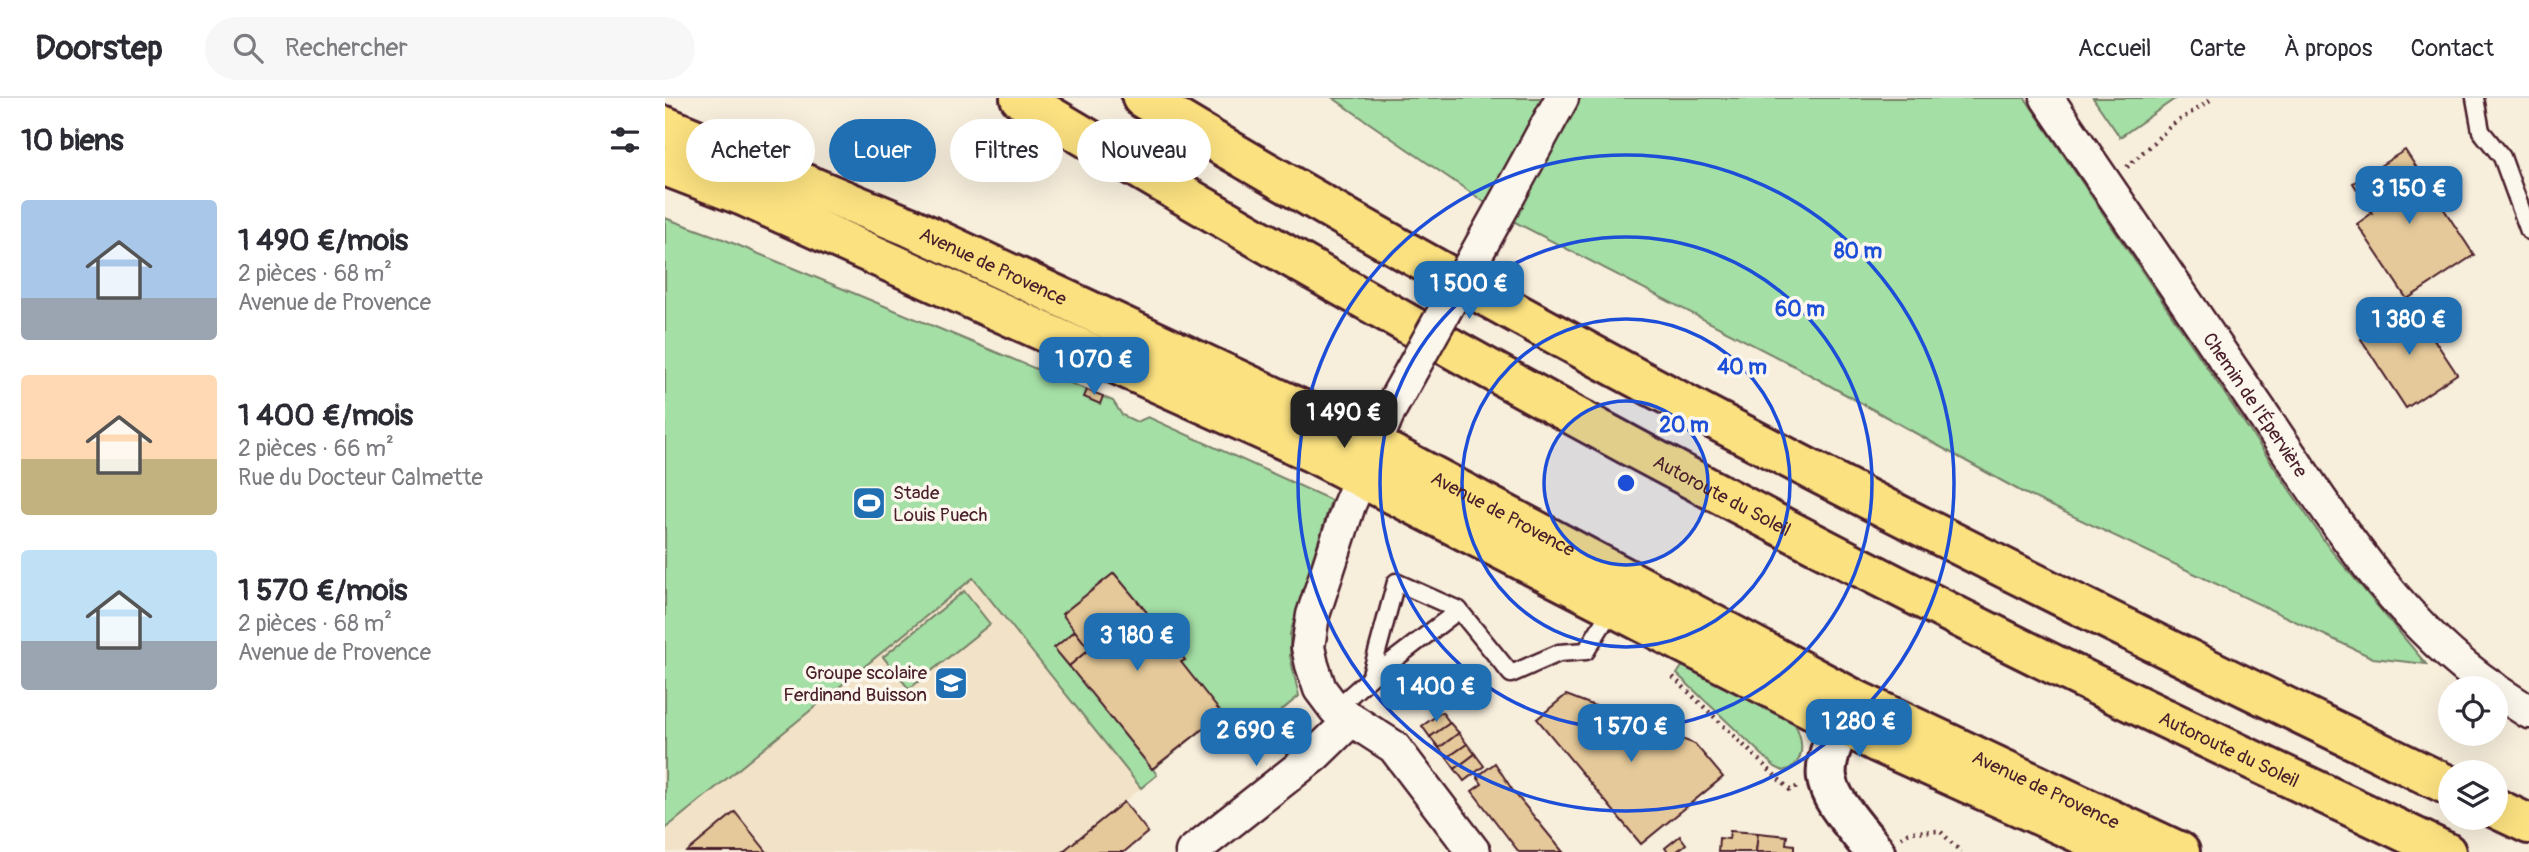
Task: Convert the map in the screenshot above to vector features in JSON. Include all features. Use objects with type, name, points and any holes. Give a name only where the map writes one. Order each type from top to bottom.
[{"type":"main road","name":"Autoroute du Soleil","points":[[1020,98],[1369,301],[1724,495],[2057,666],[2446,852]]},
{"type":"main road","points":[[1142,98],[1407,251],[1757,442],[2084,611],[2438,780]]},
{"type":"main road","name":"Avenue de Provence","points":[[665,126],[910,227],[1375,444],[1847,711],[2121,852]]},
{"type":"main road","name":"Avenue de Provence","points":[[665,166],[1375,444],[1613,607],[1847,711],[2180,852]]},
{"type":"main road","points":[[2508,814],[2529,824]]},
{"type":"street","points":[[1474,852],[1394,747],[1343,714],[1320,689],[1308,647],[1313,615],[1375,444],[1562,98]]},
{"type":"street","name":"Chemin de l'Épervière","points":[[2047,98],[2352,542],[2419,624],[2479,676]]},
{"type":"street","name":"Chemin de l'Épervière","points":[[2508,698],[2529,712]]},
{"type":"street","points":[[1847,711],[1824,777],[1831,796],[1884,847]]},
{"type":"street","points":[[1192,852],[1315,755],[1343,714]]},
{"type":"lane","points":[[2475,98],[2481,131],[2502,157],[2529,231]]},
{"type":"lane","points":[[1370,678],[1396,582],[1459,610],[1511,674],[1559,653],[1586,651],[1613,607]]},
{"type":"lane","points":[[1343,714],[1370,678],[1459,610]]},
{"type":"path","points":[[2118,176],[2171,126],[2213,98]]},
{"type":"path","points":[[1884,847],[1909,832],[1940,831],[1961,852]]},
{"type":"shaded area","name":"Groupe scolaire Ferdinand Buisson","points":[[973,578],[1141,788],[1124,802],[1148,832],[1124,852],[665,852],[665,829]]},
{"type":"green space","points":[[1333,98],[2025,98],[2329,548],[2426,664],[2373,658],[2022,492],[1796,367],[1509,219]]},
{"type":"green space","points":[[2093,98],[2176,98],[2120,137]]},
{"type":"green space","name":"Stade Louis Puech","points":[[665,218],[723,239],[1113,401],[1122,415],[1137,422],[1148,417],[1331,500],[1290,634],[1290,656],[1299,696],[1232,751],[1212,722],[1153,769],[1157,775],[1141,788],[973,578],[665,829]]},
{"type":"green space","points":[[964,591],[990,624],[909,689],[883,657]]},
{"type":"green space","points":[[1687,659],[1789,716],[1800,738],[1797,762],[1783,771],[1775,767],[1677,674]]},
{"type":"building","points":[[2405,150],[2474,255],[2407,299],[2357,224],[2372,213],[2353,183]]},
{"type":"building","points":[[2412,306],[2457,374],[2406,408],[2361,339]]},
{"type":"building","points":[[1087,390],[1103,396],[1100,404],[1084,397]]},
{"type":"building","points":[[1114,573],[1170,640],[1185,660],[1181,662],[1222,714],[1152,769],[1069,666],[1089,649],[1062,614]]},
{"type":"building","points":[[1075,631],[1089,649],[1069,666],[1054,648]]},
{"type":"building","points":[[1566,695],[1695,744],[1723,777],[1641,844],[1537,719]]},
{"type":"building","points":[[1442,712],[1450,723],[1430,737],[1422,726]]},
{"type":"building","points":[[1450,723],[1459,733],[1439,748],[1430,737]]},
{"type":"building","points":[[1459,733],[1467,744],[1447,758],[1439,748]]},
{"type":"building","points":[[1467,744],[1475,754],[1455,769],[1447,758]]},
{"type":"building","points":[[1475,754],[1484,766],[1464,781],[1455,769]]},
{"type":"building","points":[[1495,763],[1513,791],[1563,852],[1519,852],[1472,791],[1482,784],[1477,777]]},
{"type":"building","points":[[1124,802],[1148,832],[1124,852],[1062,852]]},
{"type":"building","points":[[735,812],[767,852],[687,852]]},
{"type":"building","points":[[1730,831],[1758,833],[1756,852],[1718,852],[1719,838],[1729,839]]},
{"type":"building","points":[[1758,833],[1787,836],[1786,844],[1794,845],[1794,852],[1756,852]]},
{"type":"building","points":[[1680,836],[1686,844],[1676,852],[1668,852],[1665,848]]},
{"type":"place","name":"Stade Louis Puech","points":[[869,503]]},
{"type":"place","name":"Groupe scolaire Ferdinand Buisson","points":[[951,683]]}]
